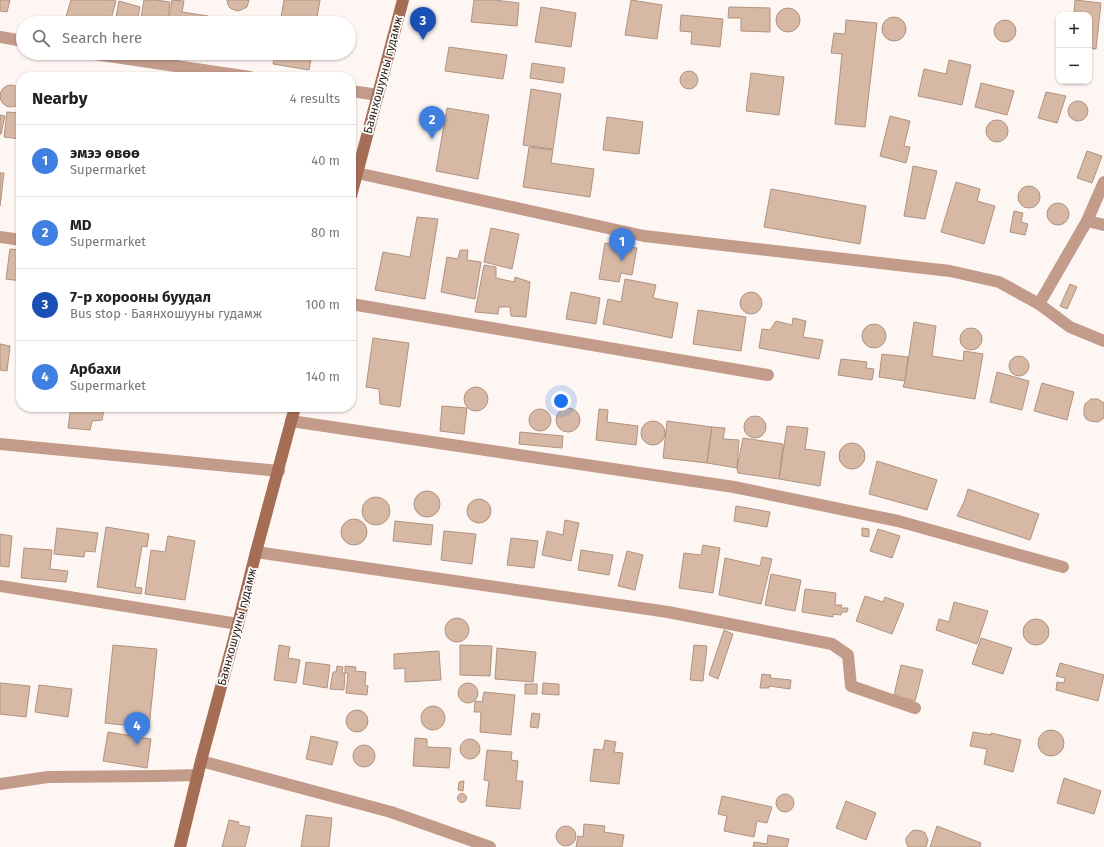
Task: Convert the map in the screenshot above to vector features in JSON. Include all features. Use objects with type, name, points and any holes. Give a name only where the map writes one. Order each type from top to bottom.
[{"type":"main road","name":"Баянхошууны гудамж","points":[[356,177],[403,0]]},
{"type":"main road","name":"Баянхошууны гудамж","points":[[180,847],[201,761],[294,412]]},
{"type":"street","points":[[0,37],[16,40]]},
{"type":"street","points":[[135,60],[216,72]]},
{"type":"street","points":[[356,92],[378,95]]},
{"type":"street","points":[[357,173],[644,236],[950,271],[999,282],[1039,304],[1070,327],[1104,341]]},
{"type":"street","points":[[1039,304],[1088,221],[1104,182]]},
{"type":"street","points":[[1088,221],[1104,225]]},
{"type":"street","points":[[0,237],[16,239]]},
{"type":"street","points":[[356,305],[768,375]]},
{"type":"street","points":[[292,421],[734,487],[898,520],[1063,568]]},
{"type":"street","points":[[0,444],[278,471]]},
{"type":"street","points":[[256,552],[668,612],[832,644],[848,655],[851,686],[915,708]]},
{"type":"street","points":[[0,586],[238,624]]},
{"type":"street","points":[[201,761],[391,812],[490,847]]},
{"type":"street","points":[[0,784],[48,777],[198,774]]},
{"type":"building","points":[[0,0],[10,0],[7,12],[0,11]]},
{"type":"building","points":[[71,0],[116,1],[112,16],[66,16]]},
{"type":"building","points":[[144,0],[170,2],[168,16],[141,16]]},
{"type":"building","points":[[172,0],[184,1],[182,12],[208,16],[169,16]]},
{"type":"building","points":[[227,0],[249,0],[247,7],[237,11],[230,8]]},
{"type":"building","points":[[284,0],[320,0],[317,16],[281,16]]},
{"type":"building","points":[[474,0],[495,0],[519,3],[517,26],[471,22]]},
{"type":"building","points":[[631,0],[662,5],[657,39],[625,35]]},
{"type":"building","points":[[1075,0],[1101,3],[1096,49],[1092,48],[1092,12],[1074,12]]},
{"type":"building","points":[[119,1],[140,7],[138,16],[116,16]]},
{"type":"building","points":[[541,7],[576,13],[571,47],[535,42]]},
{"type":"building","points":[[729,7],[770,8],[770,32],[741,31],[741,18],[728,18]]},
{"type":"building","points":[[783,8],[793,8],[800,15],[800,25],[793,32],[783,32],[776,25],[776,15]]},
{"type":"building","points":[[681,15],[723,19],[720,47],[691,44],[692,32],[680,31]]},
{"type":"building","points":[[894,17],[899,18],[905,24],[905,34],[899,40],[894,41],[889,40],[883,34],[882,29],[883,24],[889,18]]},
{"type":"building","points":[[846,20],[877,23],[865,127],[835,124],[842,54],[831,53],[834,33],[845,34]]},
{"type":"building","points":[[1005,20],[1009,21],[1015,27],[1015,35],[1009,41],[1005,42],[1001,41],[995,35],[994,31],[995,27],[1001,21]]},
{"type":"building","points":[[449,47],[507,55],[503,79],[445,71]]},
{"type":"building","points":[[274,60],[311,60],[309,70],[273,64]]},
{"type":"building","points":[[949,60],[971,65],[962,105],[918,96],[924,69],[946,74]]},
{"type":"building","points":[[532,63],[565,68],[563,83],[530,78]]},
{"type":"building","points":[[685,71],[693,71],[698,76],[696,87],[693,89],[685,89],[680,84],[680,76]]},
{"type":"building","points":[[751,73],[784,77],[779,115],[746,111]]},
{"type":"building","points":[[981,83],[1014,91],[1007,115],[975,107]]},
{"type":"building","points":[[11,85],[15,86],[16,106],[11,107],[3,104],[0,96],[3,88]]},
{"type":"building","points":[[531,89],[561,94],[553,149],[523,145]]},
{"type":"building","points":[[1046,92],[1066,96],[1057,123],[1038,118]]},
{"type":"building","points":[[1078,101],[1085,104],[1088,111],[1085,118],[1078,121],[1071,118],[1068,111],[1071,104]]},
{"type":"building","points":[[447,108],[489,115],[478,179],[436,171]]},
{"type":"building","points":[[7,112],[16,113],[16,138],[4,137]]},
{"type":"building","points":[[0,115],[5,116],[1,134],[0,134]]},
{"type":"building","points":[[890,116],[910,121],[904,146],[910,147],[906,163],[880,156]]},
{"type":"building","points":[[607,117],[643,122],[639,154],[603,150]]},
{"type":"building","points":[[997,120],[1005,123],[1008,131],[1005,139],[997,142],[989,139],[986,131],[989,123]]},
{"type":"building","points":[[529,147],[553,150],[551,163],[594,169],[590,197],[523,187]]},
{"type":"building","points":[[1087,151],[1102,156],[1092,183],[1077,178]]},
{"type":"building","points":[[913,166],[937,171],[925,219],[904,216]]},
{"type":"building","points":[[0,173],[4,173],[0,206]]},
{"type":"building","points":[[956,182],[980,189],[977,201],[995,206],[984,244],[941,232]]},
{"type":"building","points":[[1029,186],[1033,187],[1039,193],[1039,201],[1033,207],[1029,208],[1025,207],[1019,201],[1018,197],[1019,193],[1025,187]]},
{"type":"building","points":[[771,189],[866,206],[860,244],[764,227]]},
{"type":"building","points":[[1058,203],[1066,206],[1069,214],[1066,222],[1058,225],[1050,222],[1047,214],[1050,206]]},
{"type":"building","points":[[1014,211],[1023,213],[1021,222],[1028,224],[1025,235],[1010,232]]},
{"type":"building","points":[[417,217],[438,219],[425,299],[375,290],[383,252],[410,257]]},
{"type":"building","points":[[491,228],[519,234],[512,269],[484,262]]},
{"type":"building","points":[[605,243],[637,248],[632,275],[621,273],[619,282],[599,279]]},
{"type":"building","points":[[10,249],[16,250],[16,280],[6,279]]},
{"type":"building","points":[[460,250],[468,250],[467,260],[481,262],[475,299],[441,292],[447,257],[458,259]]},
{"type":"building","points":[[484,265],[496,267],[496,278],[514,282],[515,277],[530,282],[526,317],[511,316],[510,307],[499,307],[498,314],[475,312]]},
{"type":"building","points":[[625,279],[656,285],[653,298],[678,303],[672,338],[603,324],[608,299],[621,302]]},
{"type":"building","points":[[1070,284],[1077,287],[1067,309],[1060,306]]},
{"type":"building","points":[[571,292],[600,298],[596,324],[566,319]]},
{"type":"building","points":[[747,292],[755,292],[762,299],[762,307],[755,314],[747,314],[740,307],[740,299]]},
{"type":"building","points":[[698,310],[746,317],[741,351],[693,344]]},
{"type":"building","points":[[793,318],[806,321],[803,337],[823,340],[819,359],[759,348],[762,329],[770,330],[776,321],[792,325]]},
{"type":"building","points":[[914,322],[936,326],[932,356],[963,361],[964,351],[983,354],[975,399],[903,387]]},
{"type":"building","points":[[874,324],[879,325],[885,331],[885,341],[879,347],[874,348],[869,347],[863,341],[862,336],[863,331],[869,325]]},
{"type":"building","points":[[971,328],[979,331],[982,339],[979,347],[971,350],[963,347],[960,339],[963,331]]},
{"type":"building","points":[[373,338],[409,343],[400,407],[380,404],[379,389],[366,387]]},
{"type":"building","points":[[0,344],[10,346],[7,371],[0,370]]},
{"type":"building","points":[[882,354],[908,357],[905,381],[879,377]]},
{"type":"building","points":[[1015,356],[1023,356],[1029,362],[1029,370],[1023,376],[1015,376],[1009,370],[1009,362]]},
{"type":"building","points":[[841,359],[867,362],[866,368],[874,369],[872,380],[838,375]]},
{"type":"building","points":[[997,372],[1029,381],[1022,410],[990,402]]},
{"type":"building","points":[[1042,383],[1074,392],[1067,420],[1034,411]]},
{"type":"building","points":[[476,387],[481,388],[487,394],[487,404],[481,410],[476,411],[471,410],[465,404],[464,399],[465,394],[471,388]]},
{"type":"building","points":[[1091,399],[1098,399],[1104,403],[1104,418],[1098,422],[1086,419],[1084,415],[1085,404]]},
{"type":"building","points":[[442,406],[467,408],[464,434],[440,431]]},
{"type":"building","points":[[568,408],[577,411],[580,420],[577,429],[568,432],[559,429],[556,420],[559,411]]},
{"type":"building","points":[[540,409],[548,412],[551,420],[548,428],[540,431],[532,428],[529,420],[532,412]]},
{"type":"building","points":[[599,409],[608,410],[607,422],[638,426],[636,445],[596,440]]},
{"type":"building","points":[[70,412],[103,412],[102,420],[92,421],[90,430],[68,428]]},
{"type":"building","points":[[755,416],[763,419],[766,427],[763,435],[755,438],[747,435],[744,427],[747,419]]},
{"type":"building","points":[[653,421],[658,422],[664,428],[664,438],[658,444],[653,445],[648,444],[642,438],[641,433],[642,428],[648,422]]},
{"type":"building","points":[[667,421],[712,427],[707,463],[663,458]]},
{"type":"building","points":[[787,426],[808,428],[805,449],[825,452],[820,486],[779,479]]},
{"type":"building","points":[[712,427],[725,428],[723,439],[739,440],[737,468],[707,463]]},
{"type":"building","points":[[520,432],[563,436],[562,448],[519,444]]},
{"type":"building","points":[[743,438],[783,444],[779,479],[738,473],[737,468]]},
{"type":"building","points":[[852,443],[861,447],[865,456],[861,465],[852,469],[843,465],[839,456],[843,447]]},
{"type":"building","points":[[877,461],[937,480],[927,510],[869,494]]},
{"type":"building","points":[[968,489],[1039,514],[1030,540],[957,516],[964,502]]},
{"type":"building","points":[[427,491],[436,495],[440,504],[436,513],[427,517],[418,513],[414,504],[418,495]]},
{"type":"building","points":[[376,497],[386,501],[390,511],[386,521],[376,525],[366,521],[362,511],[366,501]]},
{"type":"building","points":[[479,499],[484,500],[490,506],[490,516],[484,522],[479,523],[474,522],[468,516],[467,511],[468,506],[474,500]]},
{"type":"building","points":[[736,506],[770,512],[767,527],[734,521]]},
{"type":"building","points":[[354,519],[363,523],[367,532],[363,541],[354,545],[345,541],[341,532],[345,523]]},
{"type":"building","points":[[565,520],[579,523],[571,561],[542,555],[547,531],[563,535]]},
{"type":"building","points":[[395,521],[433,525],[431,545],[393,541]]},
{"type":"building","points":[[106,527],[149,534],[147,547],[142,546],[135,587],[142,588],[141,594],[97,587]]},
{"type":"building","points":[[57,528],[98,533],[95,552],[85,551],[84,557],[54,554]]},
{"type":"building","points":[[862,528],[869,529],[869,537],[862,536]]},
{"type":"building","points":[[878,529],[900,536],[892,558],[870,551]]},
{"type":"building","points":[[444,531],[476,534],[472,564],[441,560]]},
{"type":"building","points":[[0,534],[12,536],[9,567],[0,566]]},
{"type":"building","points":[[168,536],[195,541],[185,600],[145,594],[151,550],[165,552]]},
{"type":"building","points":[[511,538],[538,541],[534,568],[507,565]]},
{"type":"building","points":[[703,545],[720,548],[713,593],[679,588],[684,553],[701,555]]},
{"type":"building","points":[[24,548],[52,550],[50,569],[68,571],[66,582],[21,578]]},
{"type":"building","points":[[581,550],[613,555],[609,575],[578,570]]},
{"type":"building","points":[[627,551],[643,555],[635,590],[618,586]]},
{"type":"building","points":[[762,557],[772,559],[761,604],[719,595],[725,558],[760,566]]},
{"type":"building","points":[[771,574],[801,580],[795,611],[765,605]]},
{"type":"building","points":[[805,589],[836,593],[835,605],[842,605],[841,608],[848,608],[847,612],[842,612],[841,615],[833,614],[833,617],[802,612]]},
{"type":"building","points":[[865,596],[883,602],[885,597],[904,604],[892,634],[856,621]]},
{"type":"building","points":[[954,602],[988,611],[977,644],[936,630],[939,619],[949,622]]},
{"type":"building","points":[[457,618],[462,619],[468,625],[468,635],[462,641],[457,642],[452,641],[446,635],[445,630],[446,625],[452,619]]},
{"type":"building","points":[[1036,619],[1045,623],[1049,632],[1045,641],[1036,645],[1027,641],[1023,632],[1027,623]]},
{"type":"building","points":[[724,630],[733,634],[718,679],[709,675]]},
{"type":"building","points":[[981,638],[1012,648],[1003,674],[972,664]]},
{"type":"building","points":[[113,645],[157,649],[149,728],[105,723]]},
{"type":"building","points":[[279,645],[290,647],[288,658],[300,660],[296,683],[274,680]]},
{"type":"building","points":[[460,645],[492,646],[490,676],[460,675]]},
{"type":"building","points":[[694,645],[707,646],[703,681],[690,680]]},
{"type":"building","points":[[497,648],[536,652],[533,682],[495,679]]},
{"type":"building","points":[[439,651],[441,680],[405,682],[405,668],[394,669],[394,654]]},
{"type":"building","points":[[306,662],[330,665],[327,688],[303,684]]},
{"type":"building","points":[[1060,663],[1104,675],[1098,701],[1056,690],[1057,682],[1064,683],[1065,678],[1056,676]]},
{"type":"building","points":[[901,665],[923,670],[915,701],[894,695]]},
{"type":"building","points":[[337,666],[343,667],[342,673],[345,673],[344,690],[330,689],[333,672],[336,672]]},
{"type":"building","points":[[345,666],[356,667],[355,671],[366,672],[365,685],[368,686],[367,695],[346,693],[348,673],[345,673]]},
{"type":"building","points":[[762,674],[771,675],[770,678],[791,680],[790,689],[769,686],[769,688],[760,688]]},
{"type":"building","points":[[0,683],[30,686],[26,717],[0,714]]},
{"type":"building","points":[[468,683],[475,686],[478,693],[475,700],[468,703],[461,700],[458,693],[461,686]]},
{"type":"building","points":[[543,683],[559,684],[559,695],[542,694]]},
{"type":"building","points":[[525,684],[537,684],[537,694],[525,694]]},
{"type":"building","points":[[39,685],[72,689],[68,717],[35,712]]},
{"type":"building","points":[[484,692],[515,695],[511,735],[480,732],[481,712],[474,712],[475,701],[482,702]]},
{"type":"building","points":[[433,706],[438,707],[444,713],[444,723],[438,729],[433,730],[428,729],[422,723],[421,718],[422,713],[428,707]]},
{"type":"building","points":[[357,710],[365,713],[368,721],[365,729],[357,732],[349,729],[346,721],[349,713]]},
{"type":"building","points":[[532,713],[540,714],[538,728],[530,727]]},
{"type":"building","points":[[1051,730],[1060,734],[1064,743],[1060,752],[1051,756],[1042,752],[1038,743],[1042,734]]},
{"type":"building","points":[[108,732],[151,739],[147,768],[103,761]]},
{"type":"building","points":[[973,732],[991,735],[991,733],[1021,740],[1013,772],[984,764],[987,749],[970,746]]},
{"type":"building","points":[[311,736],[338,742],[332,765],[306,759]]},
{"type":"building","points":[[415,738],[427,739],[427,747],[451,748],[449,768],[413,766]]},
{"type":"building","points":[[470,739],[477,742],[480,749],[477,756],[470,759],[463,756],[460,749],[463,742]]},
{"type":"building","points":[[605,740],[616,742],[614,752],[623,753],[619,784],[590,781],[594,749],[603,750]]},
{"type":"building","points":[[364,745],[372,748],[375,756],[372,764],[364,767],[356,764],[353,756],[356,748]]},
{"type":"building","points":[[487,750],[512,752],[511,760],[518,761],[516,781],[523,781],[520,809],[486,806],[489,781],[484,780]]},
{"type":"building","points":[[1064,778],[1101,791],[1094,814],[1057,803]]},
{"type":"building","points":[[464,781],[463,791],[458,790],[459,782]]},
{"type":"building","points":[[460,794],[464,794],[466,798],[464,802],[460,802],[458,800],[458,796]]},
{"type":"building","points":[[785,794],[789,795],[793,799],[793,807],[789,811],[785,812],[781,811],[777,807],[776,803],[777,799],[781,795]]},
{"type":"building","points":[[722,796],[772,807],[767,823],[757,821],[754,837],[724,831],[727,816],[718,814]]},
{"type":"building","points":[[846,801],[876,813],[866,840],[836,828]]},
{"type":"building","points":[[306,815],[332,818],[329,847],[301,847]]},
{"type":"building","points":[[229,820],[239,822],[238,825],[250,827],[245,847],[222,847]]},
{"type":"building","points":[[584,824],[605,826],[604,832],[624,835],[622,847],[576,847],[578,836],[583,837]]},
{"type":"building","points":[[566,826],[573,829],[576,836],[573,843],[566,846],[559,843],[556,836],[559,829]]},
{"type":"building","points":[[937,826],[981,843],[980,847],[930,847]]},
{"type":"building","points":[[914,830],[925,833],[928,840],[926,847],[908,847],[906,838]]},
{"type":"building","points":[[768,835],[789,839],[787,847],[753,847],[754,842],[767,844]]},
{"type":"place","name":"7-р хорооны буудал","points":[[423,40]]},
{"type":"place","name":"MD","points":[[432,139]]},
{"type":"place","name":"эмээ өвөө","points":[[622,261]]},
{"type":"place","name":"Арбахи","points":[[137,745]]}]
